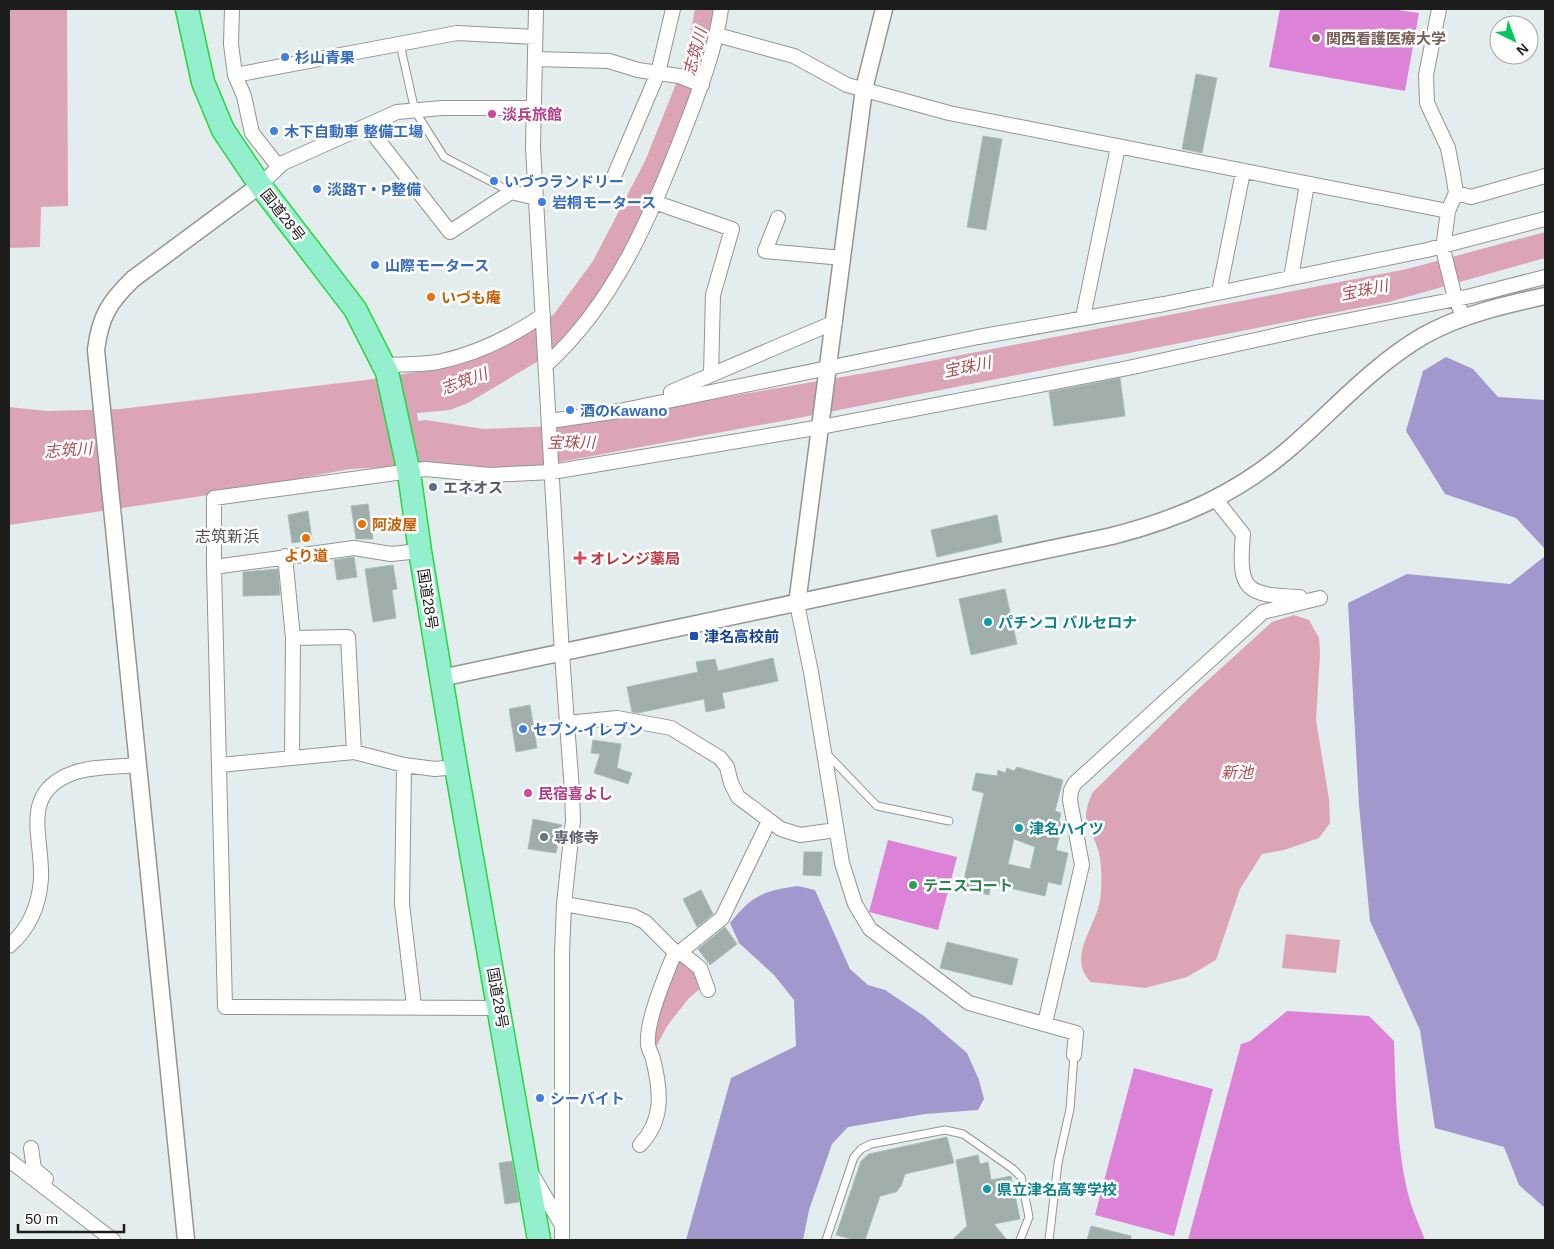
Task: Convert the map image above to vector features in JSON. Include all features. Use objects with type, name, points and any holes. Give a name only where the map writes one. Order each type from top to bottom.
[{"type":"highway","name":"国道28号","points":[[187,9],[197,61],[212,108],[234,148],[260,185],[355,309],[385,369],[408,470],[456,767],[500,1008],[539,1240]]},
{"type":"street","points":[[232,9],[231,44],[235,75],[244,96],[252,133],[278,166]]},
{"type":"street","points":[[536,9],[533,108],[536,198],[573,820],[564,904],[562,953],[562,1240]]},
{"type":"street","points":[[616,174],[658,73],[673,9]]},
{"type":"street","points":[[546,363],[584,325],[605,298],[654,202],[702,84],[717,34],[721,9]]},
{"type":"street","points":[[884,9],[864,89],[844,258],[797,604],[811,672],[836,830],[842,863],[855,904],[870,929],[970,1003],[1076,1033],[1074,1056]]},
{"type":"street","points":[[1439,9],[1426,75],[1427,103],[1448,148],[1456,193],[1448,211],[1443,247],[1455,297],[1464,319]]},
{"type":"street","points":[[235,75],[457,33],[536,37]]},
{"type":"street","points":[[717,34],[794,56],[847,85],[949,113],[1448,211]]},
{"type":"street","points":[[535,59],[610,61],[638,70],[679,76],[702,84]]},
{"type":"street","points":[[186,1240],[100,404],[96,350],[101,322],[107,308],[133,279],[260,185],[278,166],[397,112],[442,108],[533,108]]},
{"type":"street","points":[[367,126],[450,232],[511,192],[536,198]]},
{"type":"street","points":[[1083,317],[1118,147]]},
{"type":"street","points":[[1219,292],[1243,172]]},
{"type":"street","points":[[1456,193],[1471,197],[1545,176]]},
{"type":"street","points":[[1292,278],[1307,184]]},
{"type":"street","points":[[654,202],[732,229],[713,295],[711,375]]},
{"type":"street","points":[[778,218],[765,251],[844,258]]},
{"type":"street","points":[[550,421],[619,411],[828,372],[1083,317],[1164,304],[1443,247],[1545,219]]},
{"type":"street","points":[[500,1008],[225,1006],[214,498],[408,470],[425,469],[490,475],[552,470],[821,425],[1128,368],[1545,277]]},
{"type":"street","points":[[441,678],[797,604],[1112,536],[1165,522],[1216,500],[1248,481],[1291,448],[1382,363],[1423,336],[1493,308],[1545,296]]},
{"type":"street","points":[[385,369],[437,362],[473,352],[520,332],[543,317]]},
{"type":"street","points":[[670,400],[672,392],[835,322]]},
{"type":"street","points":[[1046,1023],[1082,865],[1070,800],[1071,790],[1075,783],[1263,612],[1320,598],[1267,596],[1252,590],[1242,570],[1243,534],[1216,500]]},
{"type":"street","points":[[214,567],[354,548],[391,554],[420,551]]},
{"type":"street","points":[[285,556],[293,638],[292,757]]},
{"type":"street","points":[[293,638],[348,637],[354,752]]},
{"type":"street","points":[[567,723],[617,718],[671,728],[725,762],[731,783],[738,796],[769,820],[793,834],[809,835],[836,830]]},
{"type":"street","points":[[220,765],[354,752],[404,765],[435,769],[456,767]]},
{"type":"street","points":[[9,946],[29,924],[38,901],[41,878],[37,819],[38,810],[46,792],[55,783],[76,772],[138,765]]},
{"type":"street","points":[[404,765],[402,904],[414,1006]]},
{"type":"street","points":[[640,1145],[649,1136],[657,1121],[659,1094],[653,1057],[648,1046],[652,1020],[677,952],[722,918],[769,820]]},
{"type":"street","points":[[564,904],[633,916],[645,922],[677,952],[700,968],[708,990]]},
{"type":"street","points":[[26,1148],[34,1169],[81,1207],[100,1231]]},
{"type":"street","points":[[9,1160],[113,1240]]},
{"type":"street","points":[[527,1166],[571,1240]]},
{"type":"lane","points":[[400,44],[414,111],[444,157],[511,192]]},
{"type":"lane","points":[[822,748],[877,806],[949,821]]},
{"type":"lane","points":[[1049,1240],[1058,1164],[1070,1109],[1074,1056]]},
{"type":"lane","points":[[826,1240],[854,1157],[861,1149],[871,1144],[945,1130],[968,1136],[1021,1177],[1029,1214],[1020,1240]]},
{"type":"shaded area","points":[[1280,9],[1392,9],[1419,13],[1405,91],[1269,67]]},
{"type":"shaded area","points":[[1446,357],[1473,369],[1498,397],[1545,400],[1545,549],[1516,518],[1445,494],[1406,431],[1423,371]]},
{"type":"shaded area","points":[[1545,556],[1545,1208],[1519,1185],[1504,1147],[1435,1128],[1420,1030],[1370,921],[1359,805],[1348,603],[1407,574],[1510,584]]},
{"type":"shaded area","name":"テニスコート","points":[[888,840],[957,857],[938,930],[869,912]]},
{"type":"shaded area","points":[[798,886],[815,890],[850,969],[868,985],[885,990],[924,1016],[967,1053],[979,1080],[984,1099],[978,1110],[925,1114],[848,1127],[832,1144],[809,1210],[803,1240],[686,1240],[731,1078],[796,1046],[794,1000],[774,975],[739,943],[730,923],[745,906],[759,896],[776,890]]},
{"type":"shaded area","points":[[1287,1011],[1369,1016],[1394,1041],[1399,1141],[1402,1162],[1410,1201],[1425,1240],[1188,1240],[1241,1044],[1250,1041]]},
{"type":"shaded area","points":[[1134,1068],[1213,1089],[1174,1236],[1095,1215]]},
{"type":"water","points":[[9,9],[67,9],[68,206],[41,207],[40,247],[9,248]]},
{"type":"water","points":[[695,9],[718,9],[688,111],[631,242],[584,320],[540,360],[468,403],[450,410],[417,413],[418,421],[426,420],[483,429],[559,426],[894,368],[1407,269],[1545,232],[1545,258],[1389,302],[798,418],[543,465],[497,471],[426,465],[350,469],[215,494],[9,525],[9,407],[47,411],[120,409],[366,380],[435,369],[517,338],[537,327],[554,314],[593,261],[645,161],[687,52]]},
{"type":"water","name":"新池","points":[[1294,615],[1309,620],[1319,638],[1320,654],[1316,720],[1329,799],[1330,823],[1319,838],[1284,850],[1262,854],[1240,889],[1216,960],[1187,977],[1145,988],[1091,982],[1084,973],[1081,963],[1085,942],[1100,900],[1101,889],[1099,853],[1086,818],[1086,811],[1093,792],[1196,691],[1272,622]]},
{"type":"water","points":[[1286,934],[1340,940],[1336,973],[1282,968]]},
{"type":"water","points":[[681,961],[694,969],[701,988],[689,998],[667,1026],[655,1049],[653,1046],[658,1016],[676,964]]},
{"type":"building","points":[[1196,74],[1217,78],[1202,153],[1182,149]]},
{"type":"building","points":[[983,136],[1002,139],[986,230],[967,227]]},
{"type":"building","points":[[1120,378],[1125,416],[1054,426],[1049,392]]},
{"type":"building","points":[[368,504],[373,539],[356,539],[351,506]]},
{"type":"building","points":[[308,511],[312,540],[292,543],[288,515]]},
{"type":"building","points":[[997,515],[1002,542],[937,557],[931,530]]},
{"type":"building","points":[[354,557],[357,577],[337,580],[334,560]]},
{"type":"building","points":[[393,565],[397,589],[392,590],[396,618],[373,622],[365,569]]},
{"type":"building","points":[[278,569],[280,595],[243,596],[243,572]]},
{"type":"building","name":"パチンコ バルセロナ","points":[[1005,589],[1017,644],[971,655],[959,599]]},
{"type":"building","points":[[773,658],[778,681],[722,693],[725,708],[706,712],[704,699],[638,713],[632,712],[627,687],[698,672],[696,662],[715,659],[718,671]]},
{"type":"building","name":"セブン-イレブン","points":[[530,705],[537,748],[516,752],[509,709]]},
{"type":"building","points":[[593,740],[621,744],[617,768],[632,773],[628,784],[594,773],[600,754],[591,753]]},
{"type":"building","name":"津名ハイツ","points":[[1017,767],[1063,780],[1055,811],[1061,813],[1059,822],[1063,823],[1056,850],[1068,853],[1061,885],[1048,882],[1045,896],[991,884],[989,895],[962,888],[984,793],[972,790],[976,773],[997,776],[998,770],[1005,773],[1007,768],[1014,771]],"holes":[[[1014,839],[1035,847],[1030,869],[1008,864]]]},
{"type":"building","points":[[533,819],[562,825],[556,853],[528,849]]},
{"type":"building","points":[[804,852],[822,852],[821,876],[803,875]]},
{"type":"building","points":[[701,890],[713,914],[697,927],[683,899]]},
{"type":"building","points":[[725,927],[737,944],[710,965],[698,949]]},
{"type":"building","points":[[947,942],[1018,959],[1012,985],[940,968]]},
{"type":"building","points":[[947,1137],[954,1163],[905,1174],[901,1186],[896,1192],[880,1196],[865,1240],[855,1240],[836,1235],[861,1161],[869,1154]]},
{"type":"building","points":[[978,1155],[980,1164],[988,1162],[991,1180],[1011,1176],[1020,1219],[994,1224],[1007,1240],[952,1240],[967,1226],[956,1160]]},
{"type":"building","points":[[512,1161],[519,1202],[505,1204],[499,1163]]},
{"type":"building","points":[[1091,1226],[1131,1236],[1131,1240],[1087,1240]]},
{"type":"place","name":"関西看護医療大学","points":[[1316,38]]},
{"type":"place","name":"杉山青果","points":[[285,57]]},
{"type":"place","name":"淡兵旅館","points":[[492,114]]},
{"type":"place","name":"木下自動車 整備工場","points":[[274,131]]},
{"type":"place","name":"いづつランドリー","points":[[494,181]]},
{"type":"place","name":"淡路T・P整備","points":[[317,189]]},
{"type":"place","name":"岩桐モータース","points":[[542,202]]},
{"type":"place","name":"山際モータース","points":[[375,265]]},
{"type":"place","name":"いづも庵","points":[[431,297]]},
{"type":"place","name":"酒のKawano","points":[[570,410]]},
{"type":"place","name":"エネオス","points":[[433,487]]},
{"type":"place","name":"阿波屋","points":[[362,524]]},
{"type":"place","name":"より道","points":[[306,538]]},
{"type":"place","name":"オレンジ薬局","points":[[580,558]]},
{"type":"place","name":"パチンコ バルセロナ","points":[[988,622]]},
{"type":"place","name":"津名高校前","points":[[694,636]]},
{"type":"place","name":"セブン-イレブン","points":[[523,729]]},
{"type":"place","name":"民宿喜よし","points":[[528,793]]},
{"type":"place","name":"津名ハイツ","points":[[1019,828]]},
{"type":"place","name":"専修寺","points":[[544,837]]},
{"type":"place","name":"テニスコート","points":[[913,885]]},
{"type":"place","name":"シーバイト","points":[[540,1098]]},
{"type":"place","name":"県立津名高等学校","points":[[987,1189]]},
{"type":"district","name":"志筑新浜","points":[[227,536]]},
{"type":"water label","name":"志筑川","points":[[695,52]]},
{"type":"water label","name":"宝珠川","points":[[1364,290]]},
{"type":"water label","name":"宝珠川","points":[[967,367]]},
{"type":"water label","name":"志筑川","points":[[464,381]]},
{"type":"water label","name":"宝珠川","points":[[571,442]]},
{"type":"water label","name":"志筑川","points":[[68,450]]}]
